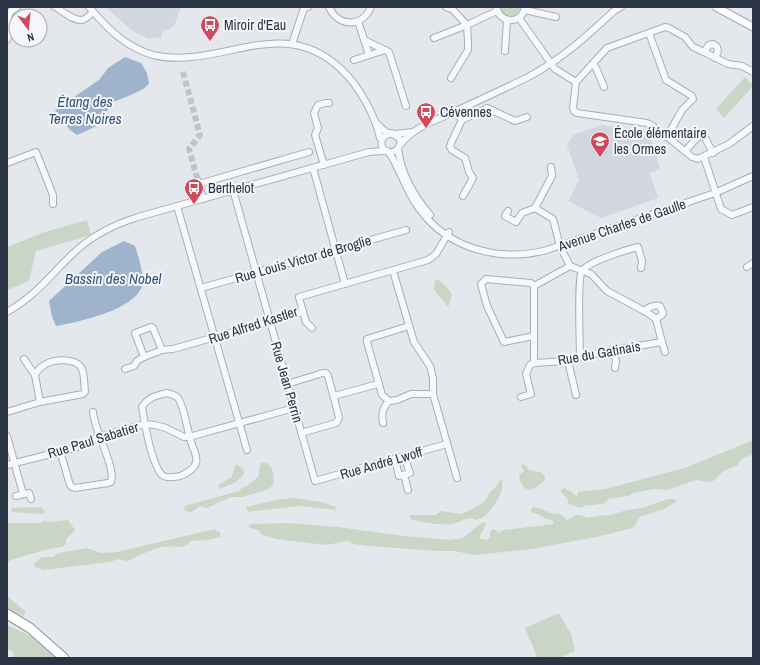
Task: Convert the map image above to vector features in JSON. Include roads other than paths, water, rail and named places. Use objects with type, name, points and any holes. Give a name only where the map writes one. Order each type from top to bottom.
[{"type":"highway","points":[[7,614],[30,628],[64,658]]},
{"type":"main road","points":[[716,7],[753,27]]},
{"type":"street","points":[[7,40],[9,34],[7,17],[10,12],[17,7]]},
{"type":"street","points":[[55,7],[81,20],[85,19],[93,12]]},
{"type":"street","points":[[89,7],[112,32],[123,41],[146,52],[167,57],[190,57],[266,43],[292,44],[305,47],[321,54],[344,72],[356,87],[376,123],[380,138],[382,140],[382,147],[387,152]]},
{"type":"street","points":[[292,44],[304,8],[308,7]]},
{"type":"street","points":[[329,7],[336,18],[344,22],[351,23],[358,21],[365,16],[371,7]]},
{"type":"street","points":[[446,7],[453,10],[467,25],[468,50],[451,78]]},
{"type":"street","points":[[7,312],[36,292],[78,249],[102,231],[126,221],[369,152],[394,152],[407,136],[413,132],[501,91],[551,64],[585,38],[615,9],[620,7]]},
{"type":"street","points":[[434,38],[467,25],[497,9],[503,18],[507,20],[519,18],[525,8],[556,17]]},
{"type":"street","points":[[519,18],[555,69],[576,82]]},
{"type":"street","points":[[505,50],[507,20]]},
{"type":"street","points":[[358,21],[369,55]]},
{"type":"street","points":[[753,72],[742,66],[728,64],[693,47],[685,37],[665,27],[607,48],[576,82],[573,108],[577,113],[647,123],[653,126],[660,134],[667,137],[692,157],[698,159],[729,144],[753,126]]},
{"type":"street","points":[[649,33],[666,80],[692,96],[692,99],[682,110],[667,137]]},
{"type":"street","points":[[364,40],[387,51],[406,106]]},
{"type":"street","points":[[704,52],[709,45],[713,44],[717,47],[718,51],[715,58]]},
{"type":"street","points":[[354,60],[387,51]]},
{"type":"street","points":[[593,64],[604,87]]},
{"type":"street","points":[[324,165],[315,135],[318,128],[314,113],[318,105],[329,103]]},
{"type":"street","points":[[463,196],[472,180],[472,176],[469,172],[465,158],[452,150],[450,147],[462,120],[487,108],[515,121],[527,117]]},
{"type":"street","points":[[455,112],[462,120]]},
{"type":"street","points":[[376,123],[384,130],[399,138],[399,146]]},
{"type":"street","points":[[369,152],[386,135],[413,132]]},
{"type":"street","points":[[685,151],[701,134],[704,136],[713,153]]},
{"type":"street","name":"Avenue Charles de Gaulle","points":[[399,146],[401,164],[416,196],[432,218],[448,234]]},
{"type":"street","points":[[7,163],[36,152],[53,195],[53,204]]},
{"type":"street","points":[[203,199],[198,182],[309,152]]},
{"type":"street","name":"Avenue Charles de Gaulle","points":[[387,152],[395,161],[406,186],[421,211],[439,230],[488,252],[503,254],[525,255],[560,246],[715,193],[753,176]]},
{"type":"street","points":[[704,157],[719,206],[723,212],[732,215],[753,207]]},
{"type":"street","points":[[508,211],[505,216],[516,222],[522,213],[535,208],[552,176],[551,167]]},
{"type":"street","points":[[313,168],[345,284]]},
{"type":"street","name":"Rue Jean Perrin","points":[[232,190],[315,481]]},
{"type":"street","points":[[177,206],[247,450]]},
{"type":"street","points":[[535,208],[553,219],[560,246],[570,266],[591,274],[607,291],[656,319],[665,352]]},
{"type":"street","name":"Rue Louis Victor de Broglie","points":[[201,288],[406,230]]},
{"type":"street","name":"Rue Alfred Kastler","points":[[125,369],[134,366],[137,361],[144,357],[162,350],[174,349],[215,338],[303,312],[299,297],[428,260],[436,254],[448,234]]},
{"type":"street","points":[[580,357],[579,286],[582,271],[588,266],[608,257],[638,247],[642,261],[641,268]]},
{"type":"street","points":[[747,267],[753,263]]},
{"type":"street","points":[[534,286],[570,266]]},
{"type":"street","points":[[393,271],[414,342],[430,366],[433,378],[433,394],[457,478]]},
{"type":"street","points":[[534,286],[531,283],[486,279],[481,284],[487,306],[504,342],[534,336]]},
{"type":"street","points":[[521,397],[531,394],[526,374],[527,369],[534,363],[534,286]]},
{"type":"street","points":[[644,311],[649,307],[657,305],[660,306],[663,313],[656,319]]},
{"type":"street","points":[[303,312],[306,322],[312,328]]},
{"type":"street","points":[[144,357],[135,333],[151,326],[162,350]]},
{"type":"street","points":[[389,401],[382,394],[378,384],[367,339],[409,326]]},
{"type":"street","name":"Rue du Gatinais","points":[[534,363],[568,361],[613,350],[662,342]]},
{"type":"street","points":[[613,350],[616,361],[614,368]]},
{"type":"street","points":[[24,360],[35,377],[40,402]]},
{"type":"street","points":[[7,412],[40,402],[82,394],[85,392],[83,372],[77,363],[72,361],[57,361],[46,364],[35,377]]},
{"type":"street","points":[[568,361],[576,395]]},
{"type":"street","points":[[287,384],[326,373],[334,396],[339,417],[336,423],[301,433]]},
{"type":"street","points":[[334,396],[378,384]]},
{"type":"street","points":[[167,393],[173,394],[178,398],[197,462],[194,468],[184,475],[174,477],[165,477],[161,474],[150,448],[144,424],[142,408],[146,401],[154,396],[167,393]]},
{"type":"street","points":[[383,423],[381,415],[389,401],[397,400],[411,394],[433,394]]},
{"type":"street","points":[[189,437],[294,408]]},
{"type":"street","points":[[60,451],[70,485],[72,487],[75,488],[111,482],[112,478],[107,457],[98,437],[92,412]]},
{"type":"street","name":"Rue Paul Sabatier","points":[[7,465],[75,448],[98,437],[144,424],[166,428],[184,437],[189,437]]},
{"type":"street","points":[[7,436],[23,494]]},
{"type":"street","name":"Rue André Lwoff","points":[[315,481],[447,444]]},
{"type":"street","points":[[394,459],[399,476],[404,475],[410,473],[404,456]]},
{"type":"street","points":[[404,475],[408,490]]},
{"type":"street","points":[[16,496],[29,493],[31,499]]},
{"type":"water","name":"Étang des Terres Noires","points":[[125,57],[141,63],[147,73],[149,84],[131,95],[113,102],[97,126],[77,135],[70,130],[55,110],[99,80],[108,68]]},
{"type":"water","name":"Bassin des Nobel","points":[[124,241],[135,246],[141,266],[143,282],[137,294],[129,302],[105,314],[56,326],[52,317],[49,301],[102,252]]},
{"type":"tunnel","points":[[183,72],[200,135],[189,149],[198,181]]},
{"type":"place","name":"Miroir d'Eau","points":[[210,42]]},
{"type":"place","name":"Cévennes","points":[[426,129]]},
{"type":"place","name":"École élémentaire les Ormes","points":[[600,158]]},
{"type":"place","name":"Berthelot","points":[[194,205]]}]
